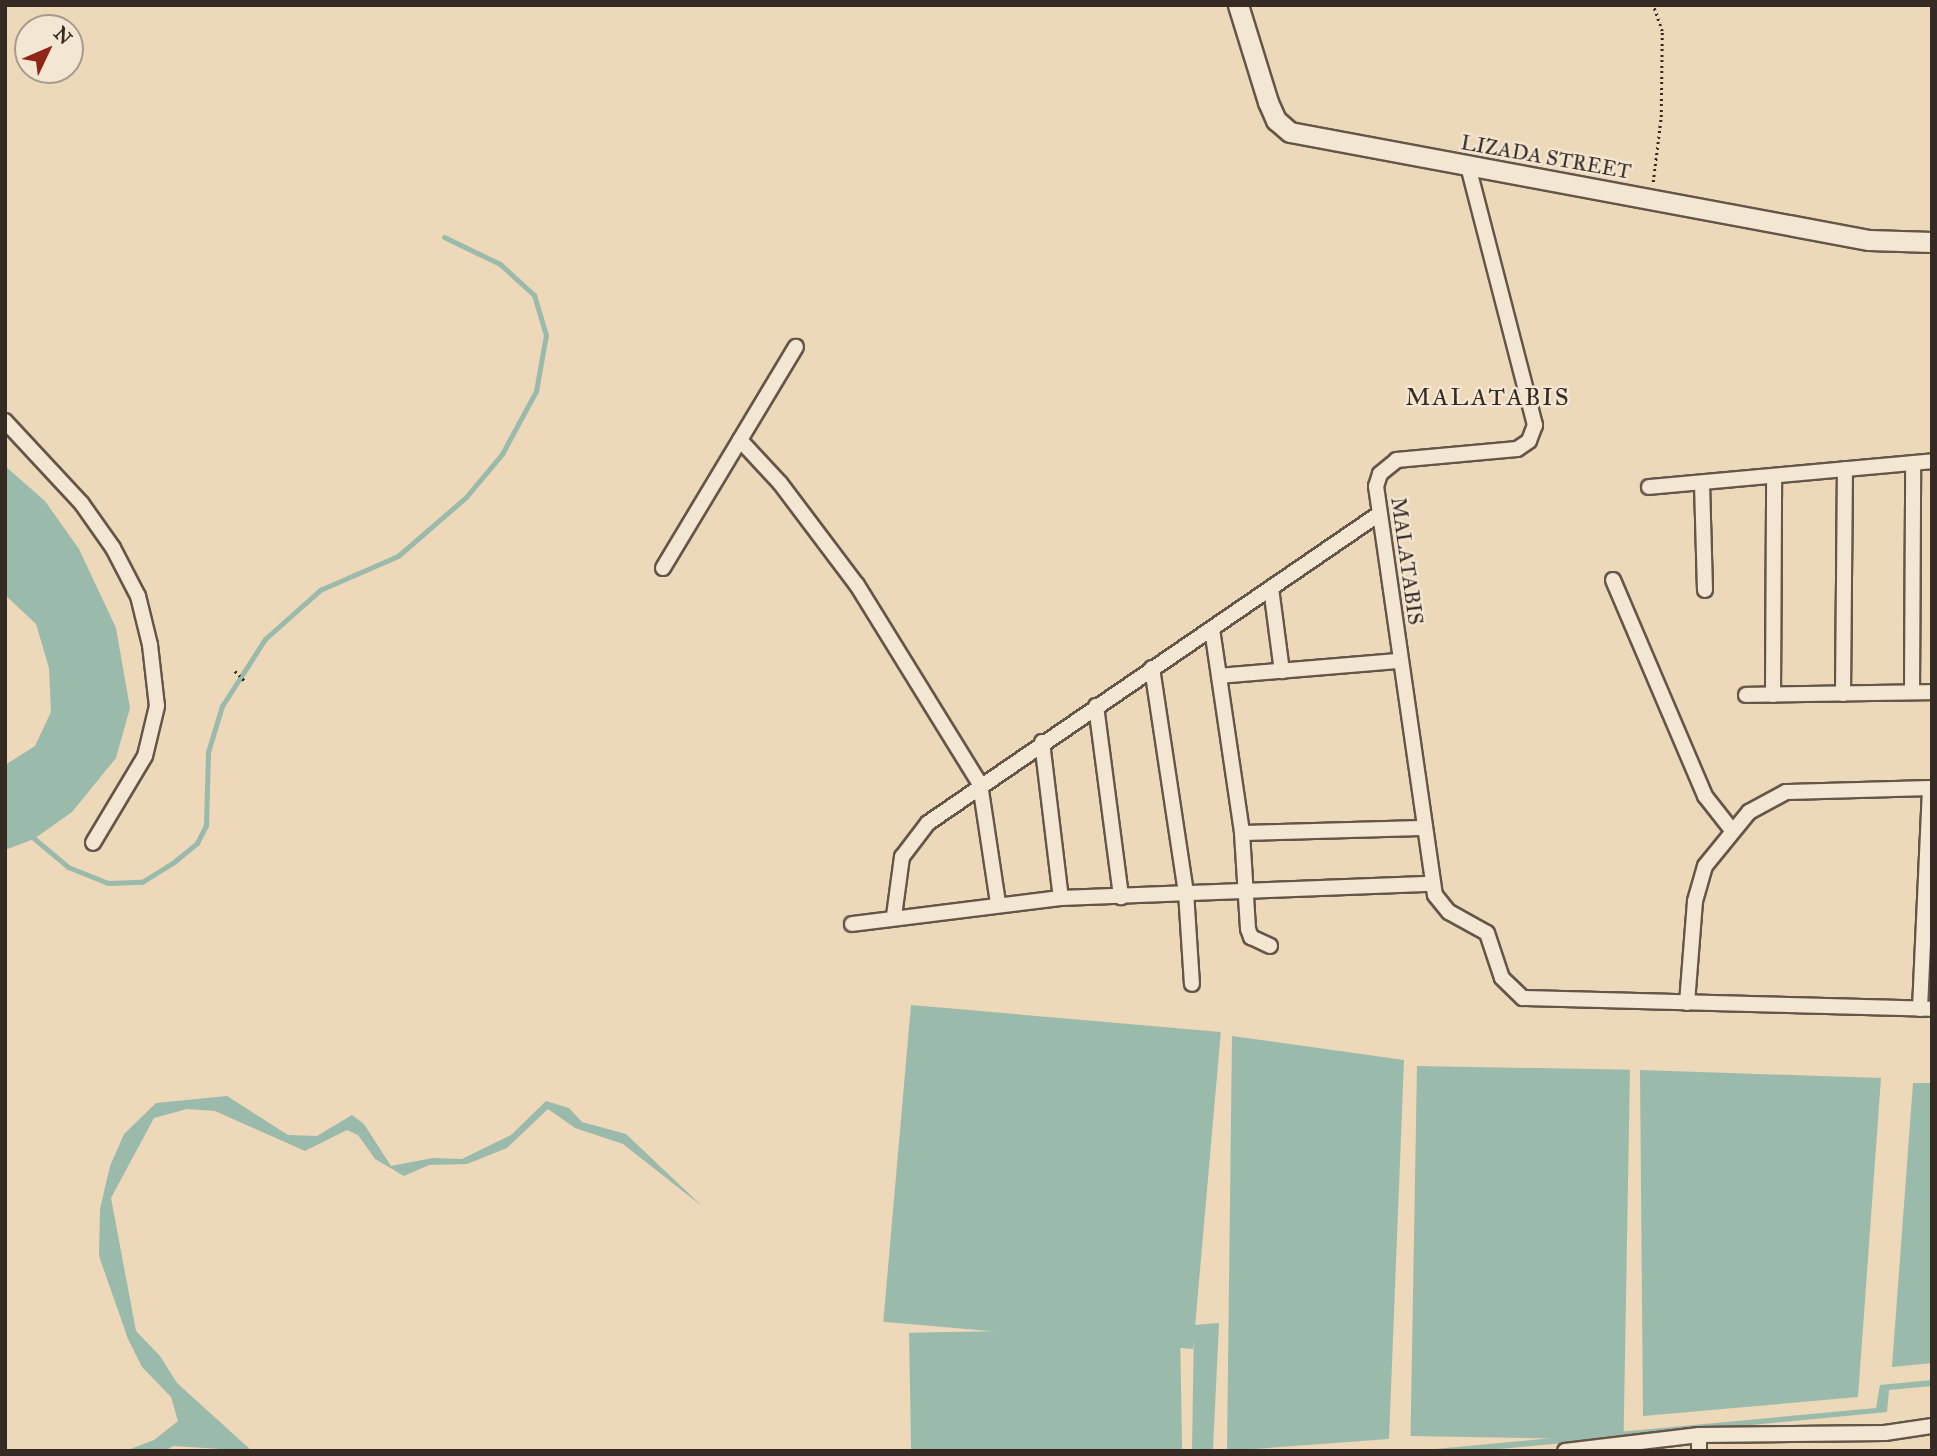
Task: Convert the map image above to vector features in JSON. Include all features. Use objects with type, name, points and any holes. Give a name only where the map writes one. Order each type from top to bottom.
[{"type":"street","name":"LIZADA STREET","points":[[1238,5],[1268,102],[1282,127],[1302,136],[1869,240],[1932,242]]},
{"type":"street","name":"MALATABIS","points":[[1431,884],[1376,486],[1380,474],[1397,460],[1517,449],[1534,435],[1535,425],[1468,166]]},
{"type":"street","points":[[663,568],[796,346]]},
{"type":"street","points":[[5,421],[82,503],[113,548],[138,596],[150,645],[157,706],[145,756],[93,843]]},
{"type":"street","points":[[740,440],[780,482],[857,585],[980,784],[998,903]]},
{"type":"street","points":[[1649,487],[1774,478],[1932,461]]},
{"type":"street","points":[[1912,692],[1913,463]]},
{"type":"street","points":[[1843,694],[1845,469]]},
{"type":"street","points":[[1773,695],[1774,478]]},
{"type":"street","points":[[1702,483],[1705,590]]},
{"type":"street","points":[[894,916],[897,873],[911,839],[980,784],[1379,514]]},
{"type":"street","points":[[1612,580],[1705,796],[1731,830]]},
{"type":"street","points":[[1271,588],[1282,671]]},
{"type":"street","points":[[1212,629],[1242,833],[1251,937],[1270,946]]},
{"type":"street","points":[[1219,676],[1399,662]]},
{"type":"street","points":[[1152,668],[1186,892],[1192,984]]},
{"type":"street","points":[[1746,695],[1932,692]]},
{"type":"street","points":[[1096,706],[1121,897]]},
{"type":"street","points":[[1042,742],[1061,898]]},
{"type":"street","points":[[852,924],[998,903],[1061,898],[1121,897],[1245,887],[1431,884],[1449,912],[1486,933],[1502,978],[1523,998],[1686,1003],[1926,1009],[1931,788],[1786,792],[1768,799],[1731,830],[1705,866],[1695,901],[1686,1003]]},
{"type":"street","points":[[1242,833],[1423,828]]},
{"type":"street","points":[[1565,1451],[1699,1435],[1885,1433],[1932,1426]]},
{"type":"street","points":[[1699,1435],[1699,1451]]},
{"type":"path","points":[[1650,199],[1661,117],[1662,30],[1653,5]]},
{"type":"path","points":[[234,671],[244,680]]},
{"type":"shaded area","points":[[5,466],[45,501],[79,549],[116,628],[130,708],[116,758],[72,812],[34,839],[5,850],[5,765],[35,746],[51,712],[49,668],[36,624],[5,595]]},
{"type":"shaded area","points":[[911,1005],[1221,1032],[1193,1349],[883,1322]]},
{"type":"shaded area","points":[[1232,1036],[1404,1060],[1389,1439],[1227,1451]]},
{"type":"shaded area","points":[[1417,1066],[1630,1070],[1624,1440],[1411,1436]]},
{"type":"shaded area","points":[[1640,1070],[1881,1078],[1858,1397],[1643,1416]]},
{"type":"shaded area","points":[[1913,1083],[1932,1083],[1932,1363],[1892,1367]]},
{"type":"shaded area","points":[[227,1096],[288,1135],[317,1136],[352,1115],[364,1124],[391,1166],[433,1158],[462,1159],[511,1135],[546,1101],[569,1108],[582,1122],[626,1134],[703,1207],[623,1144],[575,1128],[548,1109],[507,1148],[467,1164],[429,1165],[404,1176],[375,1159],[358,1135],[347,1130],[305,1151],[215,1111],[187,1109],[154,1118],[111,1198],[136,1331],[160,1356],[177,1383],[252,1451],[173,1446],[165,1451],[125,1451],[154,1440],[178,1421],[171,1397],[142,1367],[128,1339],[99,1256],[100,1209],[110,1166],[124,1134],[156,1103]]},
{"type":"shaded area","points":[[1219,1323],[1213,1449],[1192,1451],[1194,1325]]},
{"type":"shaded area","points":[[1180,1328],[1182,1451],[911,1451],[909,1333]]},
{"type":"shaded area","points":[[1932,1380],[1932,1386],[1889,1390],[1887,1412],[1479,1451],[1414,1451],[1876,1408],[1880,1385]]},
{"type":"waterway","points":[[30,835],[68,867],[108,883],[142,882],[175,861],[197,843],[206,825],[208,752],[222,706],[265,639],[320,590],[398,556],[466,497],[502,454],[536,391],[546,335],[534,295],[500,264],[444,237]]},
{"type":"district","name":"MALATABIS","points":[[1488,398]]}]
